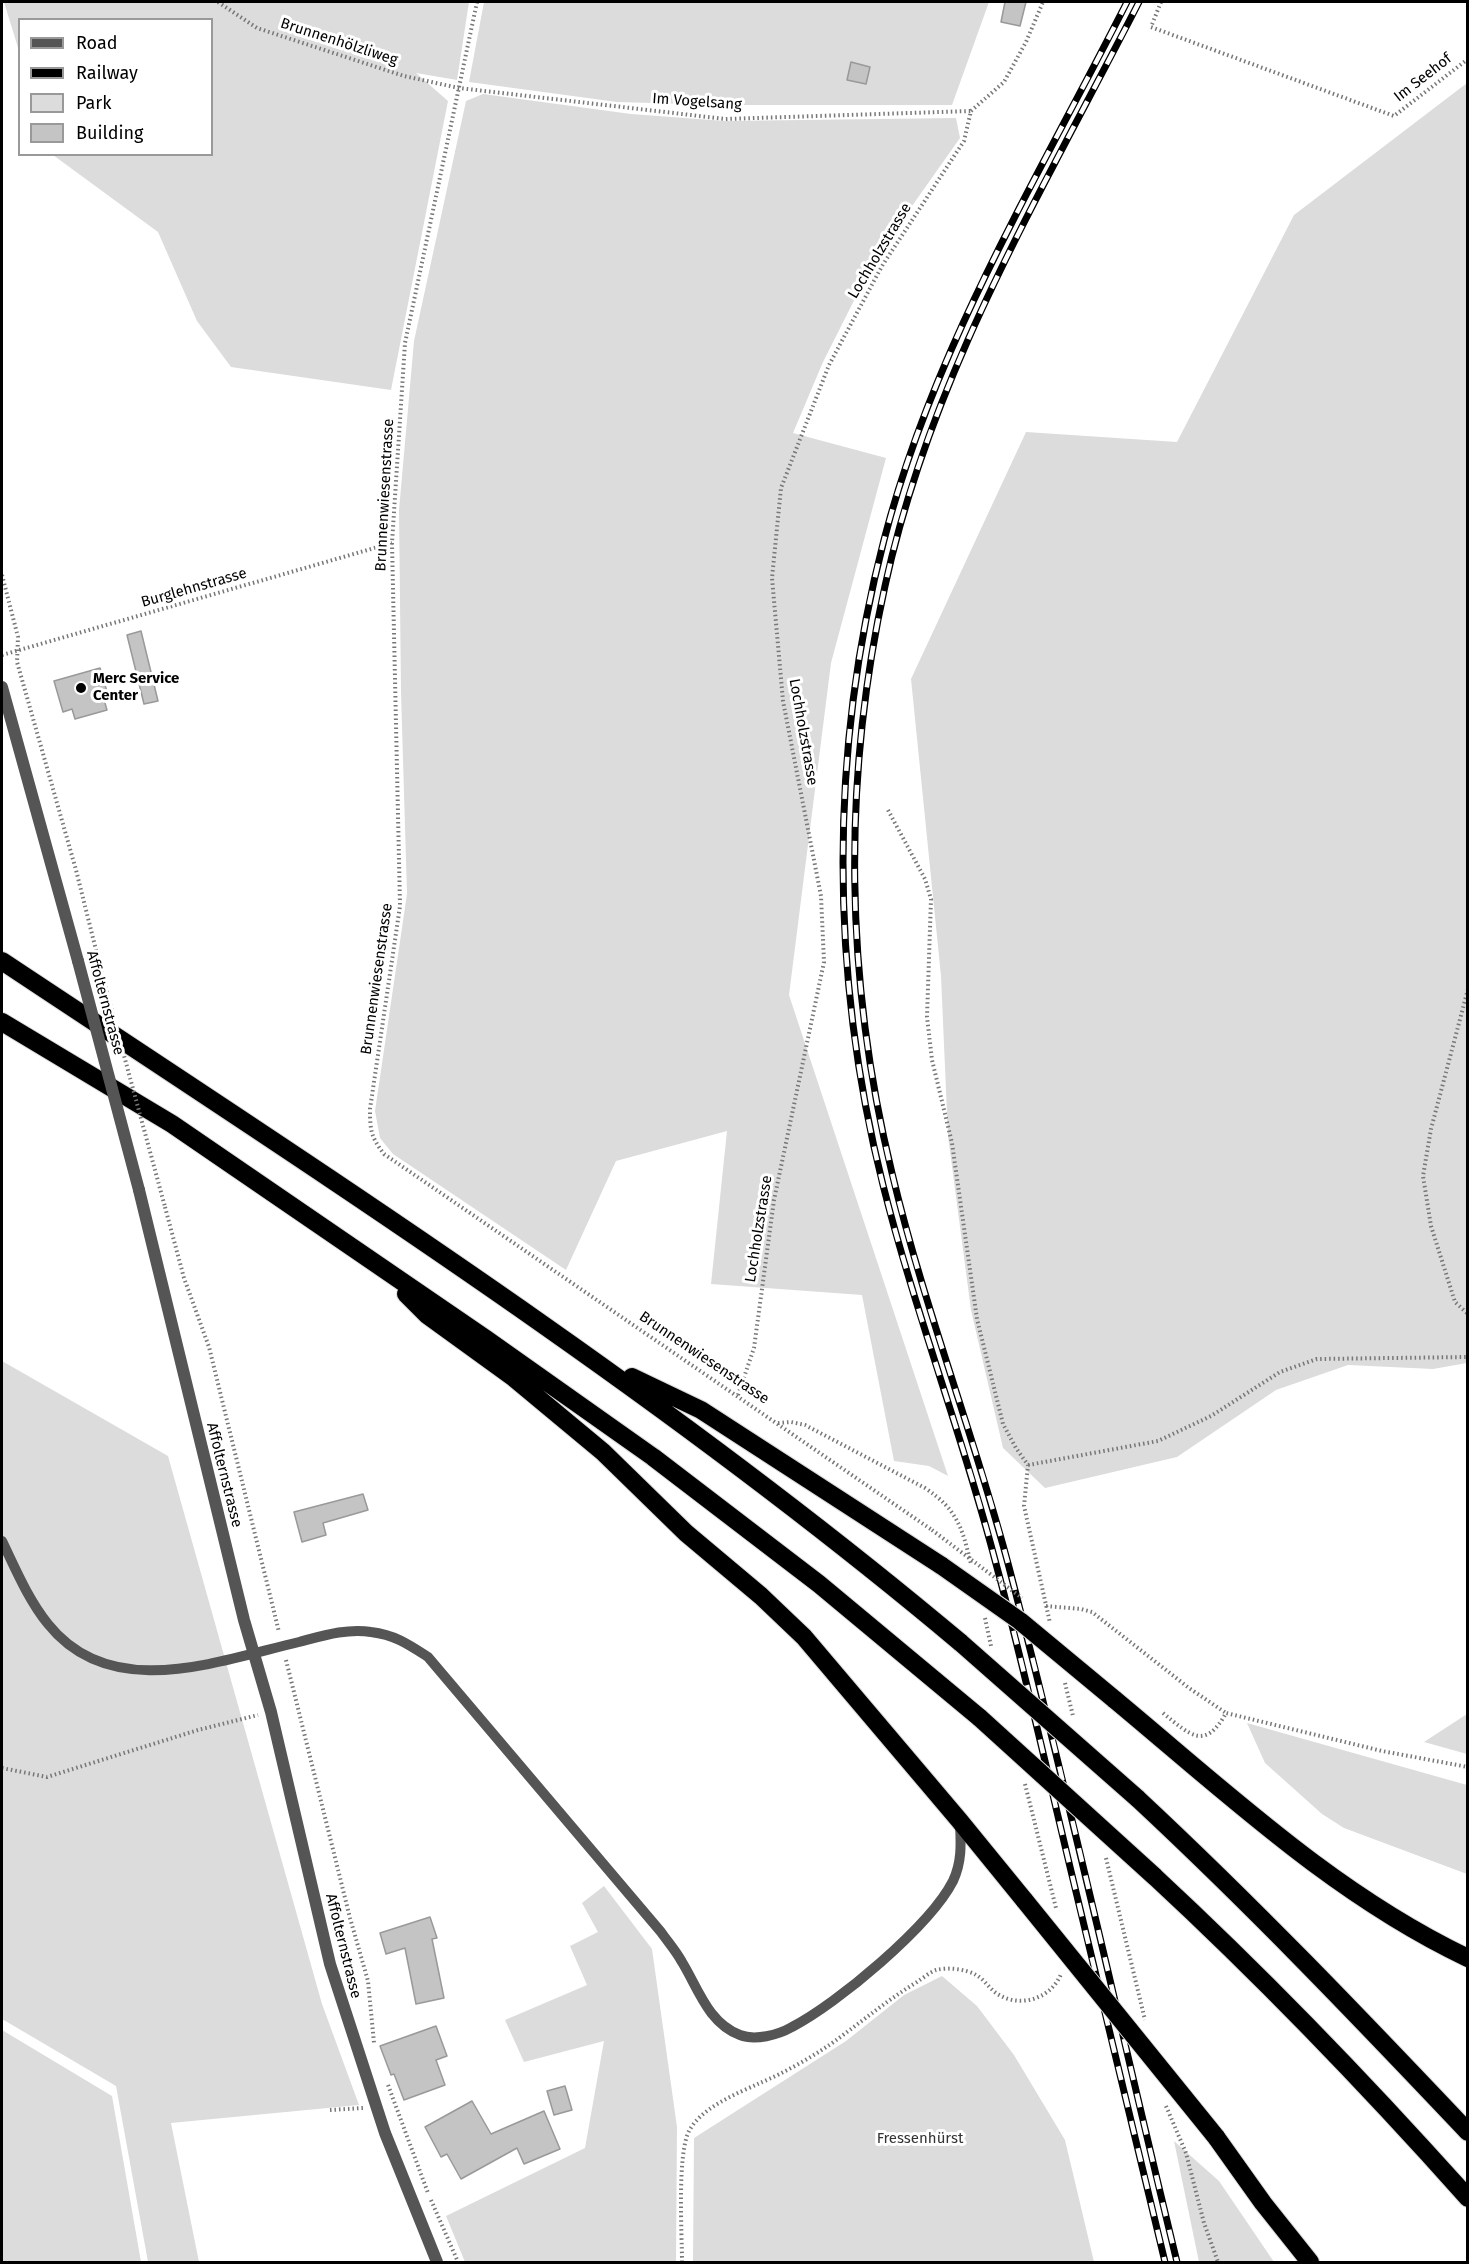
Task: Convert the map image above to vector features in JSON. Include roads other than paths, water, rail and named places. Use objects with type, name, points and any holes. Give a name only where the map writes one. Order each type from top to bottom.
[{"type":"highway","points":[[2,961],[438,1252],[589,1356],[764,1485],[847,1550],[961,1643],[1137,1798],[1295,1950],[1467,2132]]},
{"type":"highway","points":[[2,1023],[172,1124],[579,1404],[737,1520],[892,1643],[1060,1788],[1154,1876],[1316,2035],[1467,2198]]},
{"type":"highway","points":[[373,1262],[427,1315],[514,1378],[603,1452],[687,1533],[761,1596],[804,1637],[1025,1901],[1216,2137],[1310,2262]]},
{"type":"highway","points":[[589,1356],[701,1410],[942,1566],[1020,1621],[1272,1830],[1348,1888],[1415,1931],[1467,1958]]},
{"type":"street","name":"Affolternstrasse","points":[[2,687],[139,1190],[244,1620],[271,1712],[330,1964],[376,2107],[438,2262]]},
{"type":"lane","points":[[2,1541],[29,1598],[49,1626],[75,1650],[103,1664],[136,1671],[171,1670],[342,1632],[369,1631],[399,1638],[428,1657],[661,1932],[681,1960],[717,2021],[728,2030],[743,2036],[775,2034],[791,2028],[820,2010],[860,1980],[920,1924],[942,1899],[959,1867],[961,1845],[959,1820]]},
{"type":"railway","points":[[1127,2],[1024,199],[959,331],[905,469],[884,540],[866,620],[853,700],[846,781],[843,862],[846,944],[853,1025],[866,1105],[883,1185],[909,1279],[982,1513],[1005,1599],[1165,2262]]},
{"type":"railway","points":[[1139,2],[993,286],[930,432],[905,508],[885,586],[871,659],[861,733],[856,807],[855,880],[858,954],[865,1027],[876,1100],[892,1173],[919,1273],[1010,1571],[1177,2262]]},
{"type":"place","name":"Merc Service Center","points":[[81,688]]},
{"type":"park label","name":"Fressenhürst","points":[[920,2139]]}]
